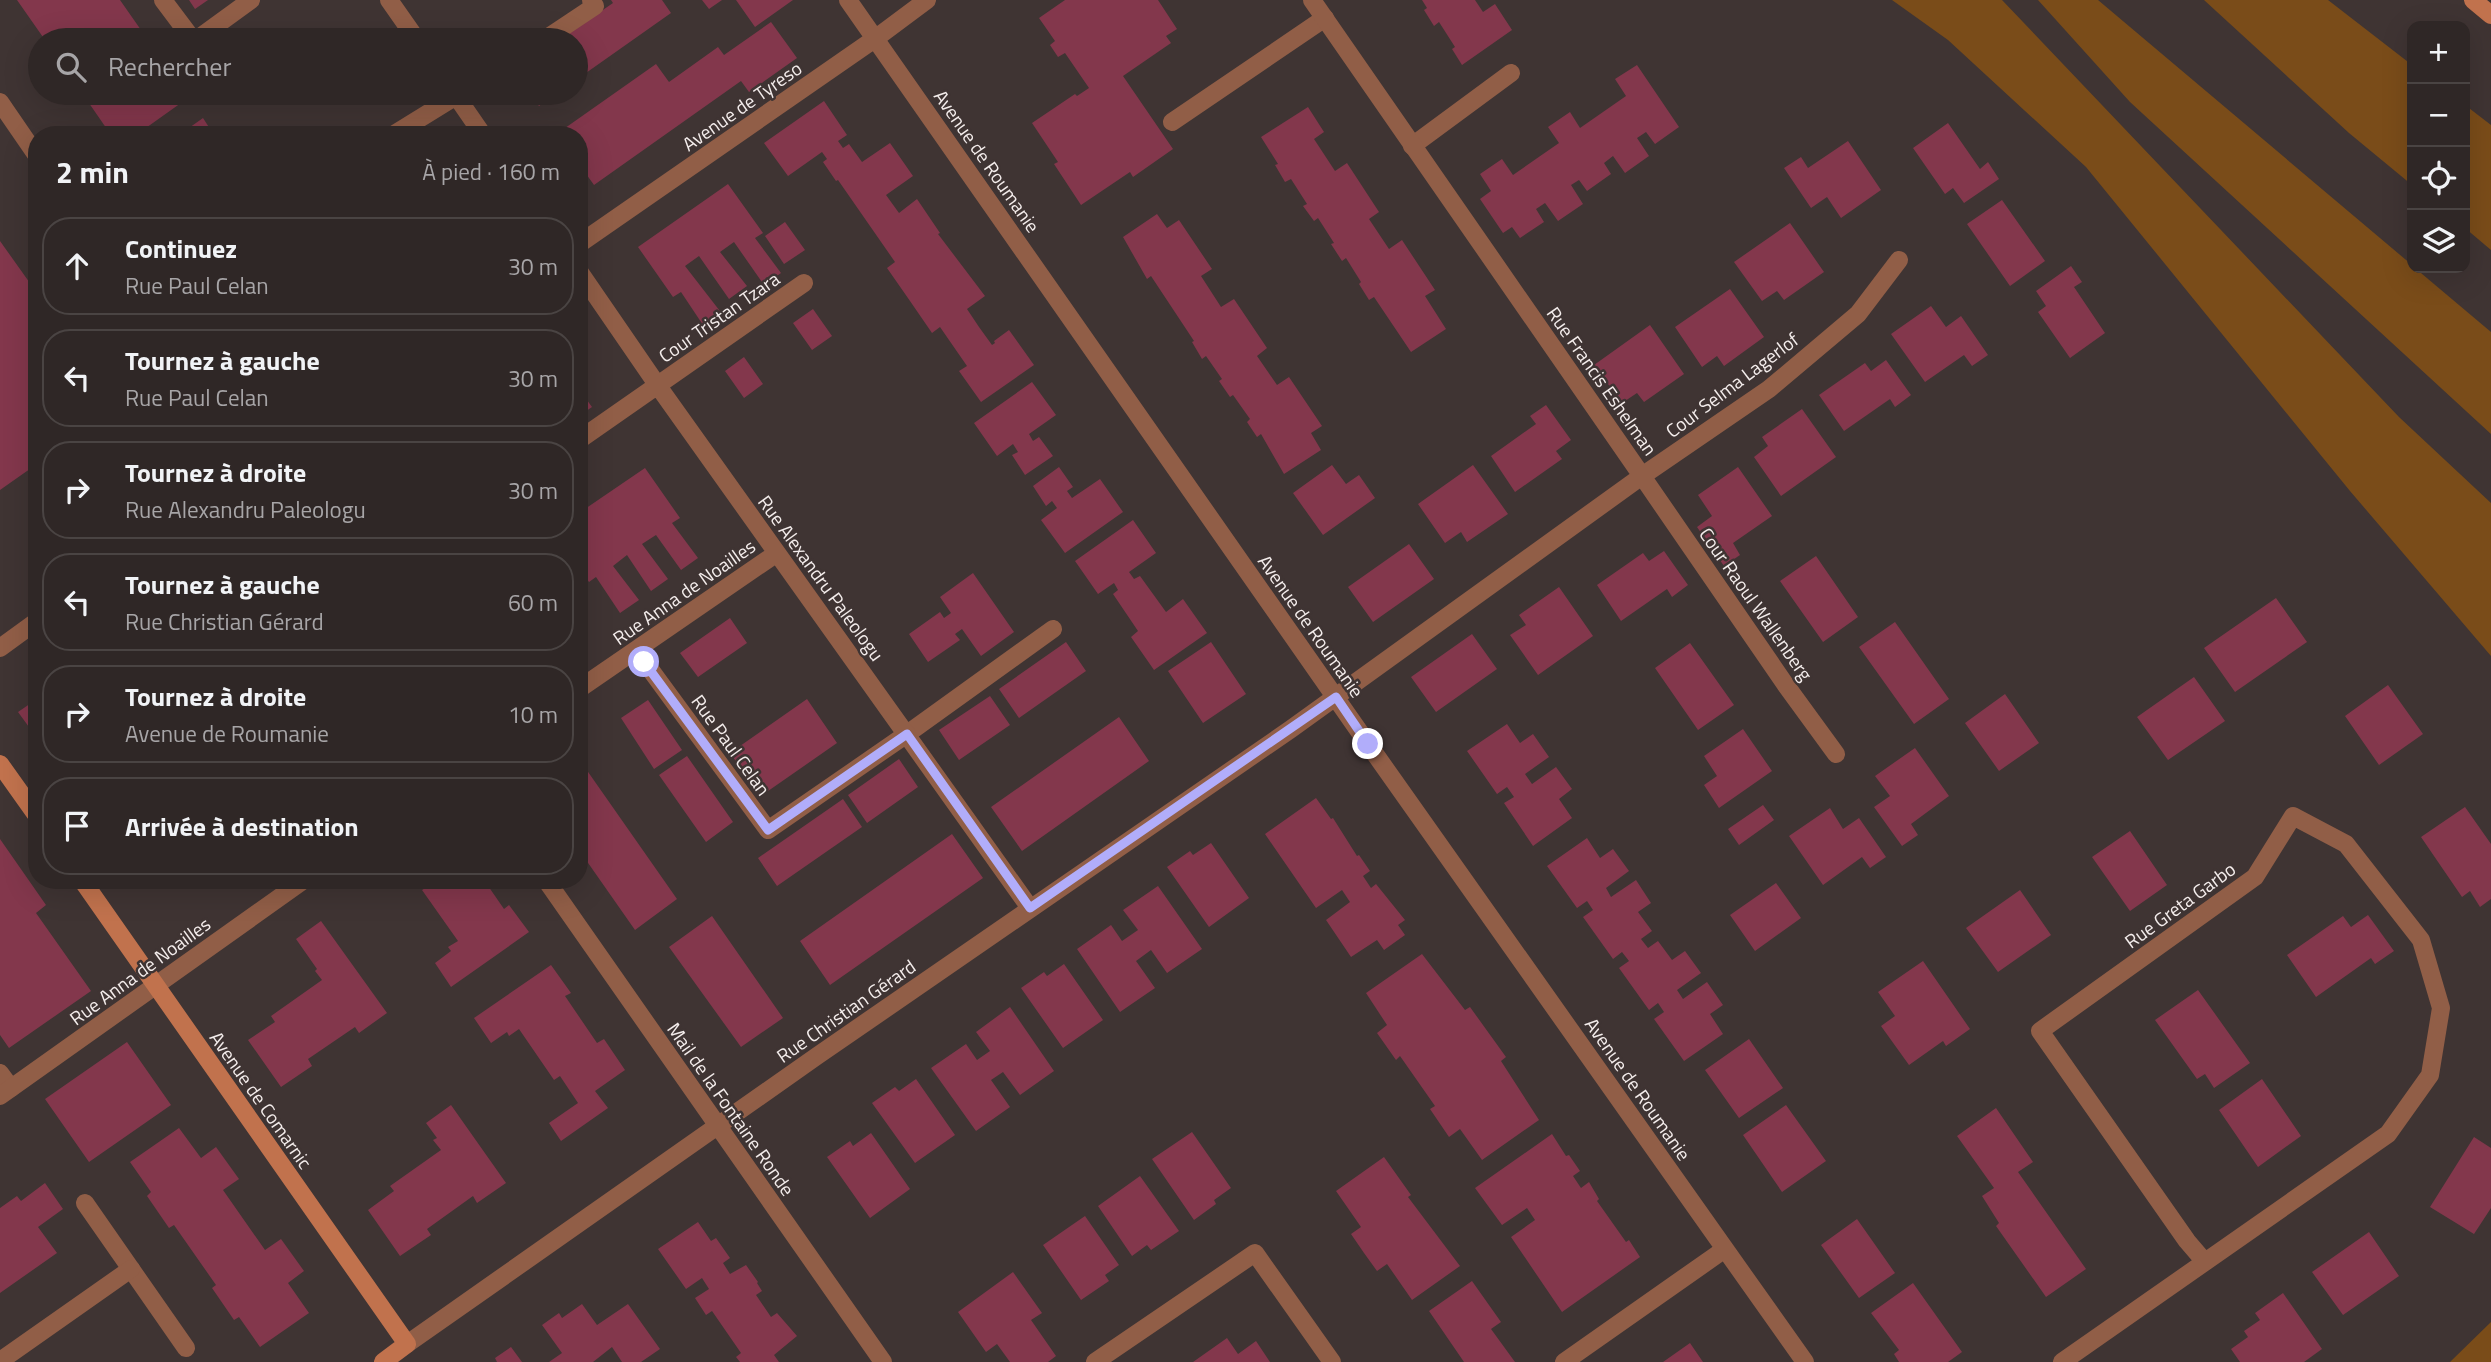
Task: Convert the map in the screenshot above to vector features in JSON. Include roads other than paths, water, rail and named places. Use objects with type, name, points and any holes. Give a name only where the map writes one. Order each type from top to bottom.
[{"type":"street","points":[[163,0],[185,28]]},
{"type":"street","points":[[211,28],[251,0]]},
{"type":"street","points":[[389,0],[409,28]]},
{"type":"street","points":[[562,28],[595,6],[591,0]]},
{"type":"street","name":"Avenue de Roumanie","points":[[848,0],[1725,1249]]},
{"type":"street","name":"Avenue de Tyreso","points":[[588,238],[927,0]]},
{"type":"street","name":"Rue Francis Eshelman","points":[[1312,0],[1642,476],[1336,697]]},
{"type":"street","points":[[2473,0],[2491,15]]},
{"type":"street","points":[[1172,122],[1325,18]]},
{"type":"street","points":[[1412,146],[1511,73]]},
{"type":"street","points":[[0,102],[28,143]]},
{"type":"street","points":[[407,126],[440,105]]},
{"type":"street","points":[[464,105],[478,126]]},
{"type":"street","name":"Cour Selma Lagerlof","points":[[1642,476],[1769,389],[1858,314],[1899,260]]},
{"type":"street","name":"Cour Tristan Tzara","points":[[588,434],[804,283]]},
{"type":"street","name":"Rue Alexandru Paleologu","points":[[588,284],[1030,908]]},
{"type":"street","name":"Cour Raoul Wallenberg","points":[[1642,476],[1836,754]]},
{"type":"street","name":"Rue Anna de Noailles","points":[[588,683],[777,553]]},
{"type":"street","points":[[0,648],[28,628]]},
{"type":"street","points":[[907,734],[1053,629]]},
{"type":"street","name":"Rue Paul Celan","points":[[636,650],[768,830],[907,734]]},
{"type":"street","name":"Rue Christian Gérard","points":[[383,1362],[1336,697]]},
{"type":"street","points":[[0,764],[28,803]]},
{"type":"street","name":"Rue Greta Garbo","points":[[2062,1362],[2165,1288],[2205,1262],[2388,1134],[2430,1075],[2441,1007],[2421,940],[2346,844],[2293,816],[2255,877],[2040,1031],[2187,1241],[2205,1262]]},
{"type":"street","name":"Avenue de Comarnic","points":[[88,889],[407,1344]]},
{"type":"street","name":"Rue Anna de Noailles","points":[[4,1086],[155,986],[291,889]]},
{"type":"street","name":"Mail de la Fontaine Ronde","points":[[552,889],[883,1362]]},
{"type":"street","points":[[85,1203],[186,1348]]},
{"type":"street","points":[[1564,1362],[1725,1249],[1805,1362]]},
{"type":"street","points":[[1095,1362],[1255,1253],[1332,1362]]},
{"type":"street","points":[[0,1361],[131,1269]]}]
